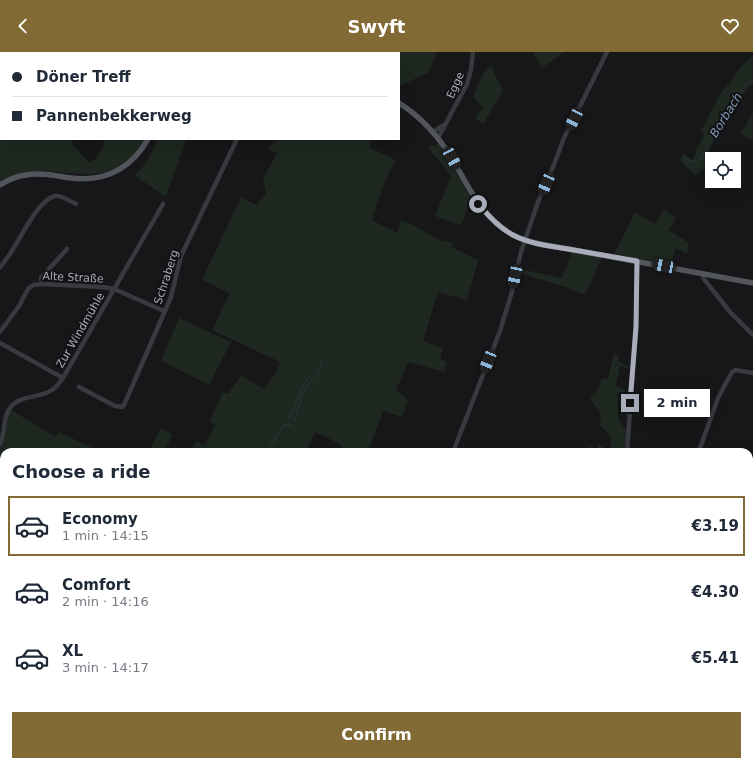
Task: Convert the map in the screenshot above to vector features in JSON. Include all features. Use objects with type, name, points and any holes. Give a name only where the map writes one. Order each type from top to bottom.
[{"type":"main road","points":[[400,104],[415,114],[433,132],[452,158],[478,204],[502,228],[514,236],[563,248],[753,283]]},
{"type":"main road","points":[[0,185],[20,176],[32,174],[83,179],[104,176],[118,171],[130,163],[140,152],[147,140]]},
{"type":"street","name":"Egge","points":[[438,138],[466,84],[471,70],[473,52]]},
{"type":"street","points":[[455,448],[500,331],[538,202],[564,138],[608,52]]},
{"type":"street","name":"Egge","points":[[433,132],[445,124]]},
{"type":"street","name":"Schraberg","points":[[79,387],[115,406],[119,407],[124,405],[171,297],[181,256],[237,140]]},
{"type":"street","points":[[0,267],[13,250],[29,222],[44,203],[50,198],[60,196],[76,204]]},
{"type":"street","name":"Zur Windmühle","points":[[0,444],[4,434],[6,416],[12,406],[24,398],[46,393],[52,390],[63,378],[163,204]]},
{"type":"street","points":[[42,284],[41,278],[67,249]]},
{"type":"street","points":[[627,448],[636,327],[637,261]]},
{"type":"street","points":[[704,274],[703,278],[753,335]]},
{"type":"street","name":"Alte Straße","points":[[0,332],[19,306],[28,289],[33,285],[42,284],[103,287],[114,289],[164,311]]},
{"type":"street","points":[[0,343],[63,378]]},
{"type":"street","points":[[700,448],[712,412],[732,372],[736,370],[753,373]]},
{"type":"street","points":[[86,391],[89,386]]},
{"type":"shaded area","points":[[400,52],[434,52],[437,54],[428,73],[400,86]]},
{"type":"shaded area","points":[[532,52],[564,52],[542,68]]},
{"type":"shaded area","points":[[753,56],[753,84],[733,103],[716,134],[709,152],[705,152],[705,170],[702,169],[694,177],[693,173],[680,160],[683,154],[693,160],[704,135],[701,131],[722,91],[731,82],[744,63]]},
{"type":"shaded area","points":[[491,66],[503,91],[483,124],[475,118],[483,108],[473,97],[483,74]]},
{"type":"shaded area","points":[[753,112],[753,140],[741,134]]},
{"type":"shaded area","points":[[0,140],[72,140],[73,145],[89,163],[100,153],[104,140],[144,140],[130,159],[114,169],[96,174],[39,171],[19,174],[0,182]]},
{"type":"shaded area","points":[[157,140],[186,140],[166,197],[134,175],[142,168],[151,154]]},
{"type":"shaded area","points":[[278,140],[368,140],[371,142],[369,147],[395,160],[382,189],[372,220],[397,233],[401,220],[407,222],[443,242],[445,240],[453,244],[452,247],[478,260],[467,300],[438,292],[423,341],[443,348],[440,359],[447,362],[444,372],[408,362],[396,390],[408,400],[402,417],[383,411],[369,448],[341,448],[342,445],[315,432],[308,448],[192,448],[196,441],[205,445],[215,425],[209,422],[223,392],[228,394],[241,375],[264,389],[276,373],[280,362],[212,330],[230,293],[202,280],[241,197],[256,205],[266,193],[263,178],[277,154],[268,148]]},
{"type":"shaded area","points":[[436,144],[439,144],[479,209],[476,213],[468,207],[461,225],[435,216],[451,175],[429,147],[432,145],[435,147]]},
{"type":"shaded area","points":[[664,210],[676,218],[669,230],[689,243],[687,254],[675,248],[671,265],[614,254],[635,212],[655,224]]},
{"type":"shaded area","points":[[572,252],[602,257],[585,295],[566,287],[519,273],[520,269],[562,278]]},
{"type":"shaded area","points":[[179,318],[231,342],[209,385],[161,361]]},
{"type":"shaded area","points":[[614,353],[618,355],[618,361],[630,367],[629,369],[620,366],[616,385],[630,393],[629,398],[617,393],[618,420],[627,431],[625,448],[611,448],[610,436],[600,425],[601,415],[590,398],[597,392],[602,378],[608,379]]},
{"type":"shaded area","points":[[11,410],[56,437],[59,432],[93,448],[0,448],[5,437],[7,420]]},
{"type":"shaded area","points":[[161,429],[170,433],[172,436],[166,448],[150,448]]},
{"type":"shaded area","points":[[597,443],[604,448],[597,448]]},
{"type":"waterway","name":"Borbach","points":[[684,159],[692,162],[701,159],[728,106],[743,88],[753,80]]},
{"type":"waterway","points":[[295,421],[304,391],[319,372],[321,362]]},
{"type":"waterway","points":[[289,418],[293,412],[302,387],[310,376]]},
{"type":"waterway","points":[[608,383],[611,387]]},
{"type":"waterway","points":[[283,426],[286,422]]},
{"type":"waterway","points":[[269,448],[283,426],[292,425]]},
{"type":"route","points":[[478,204],[498,225],[514,236],[563,248],[637,261],[636,327],[630,403]]}]
